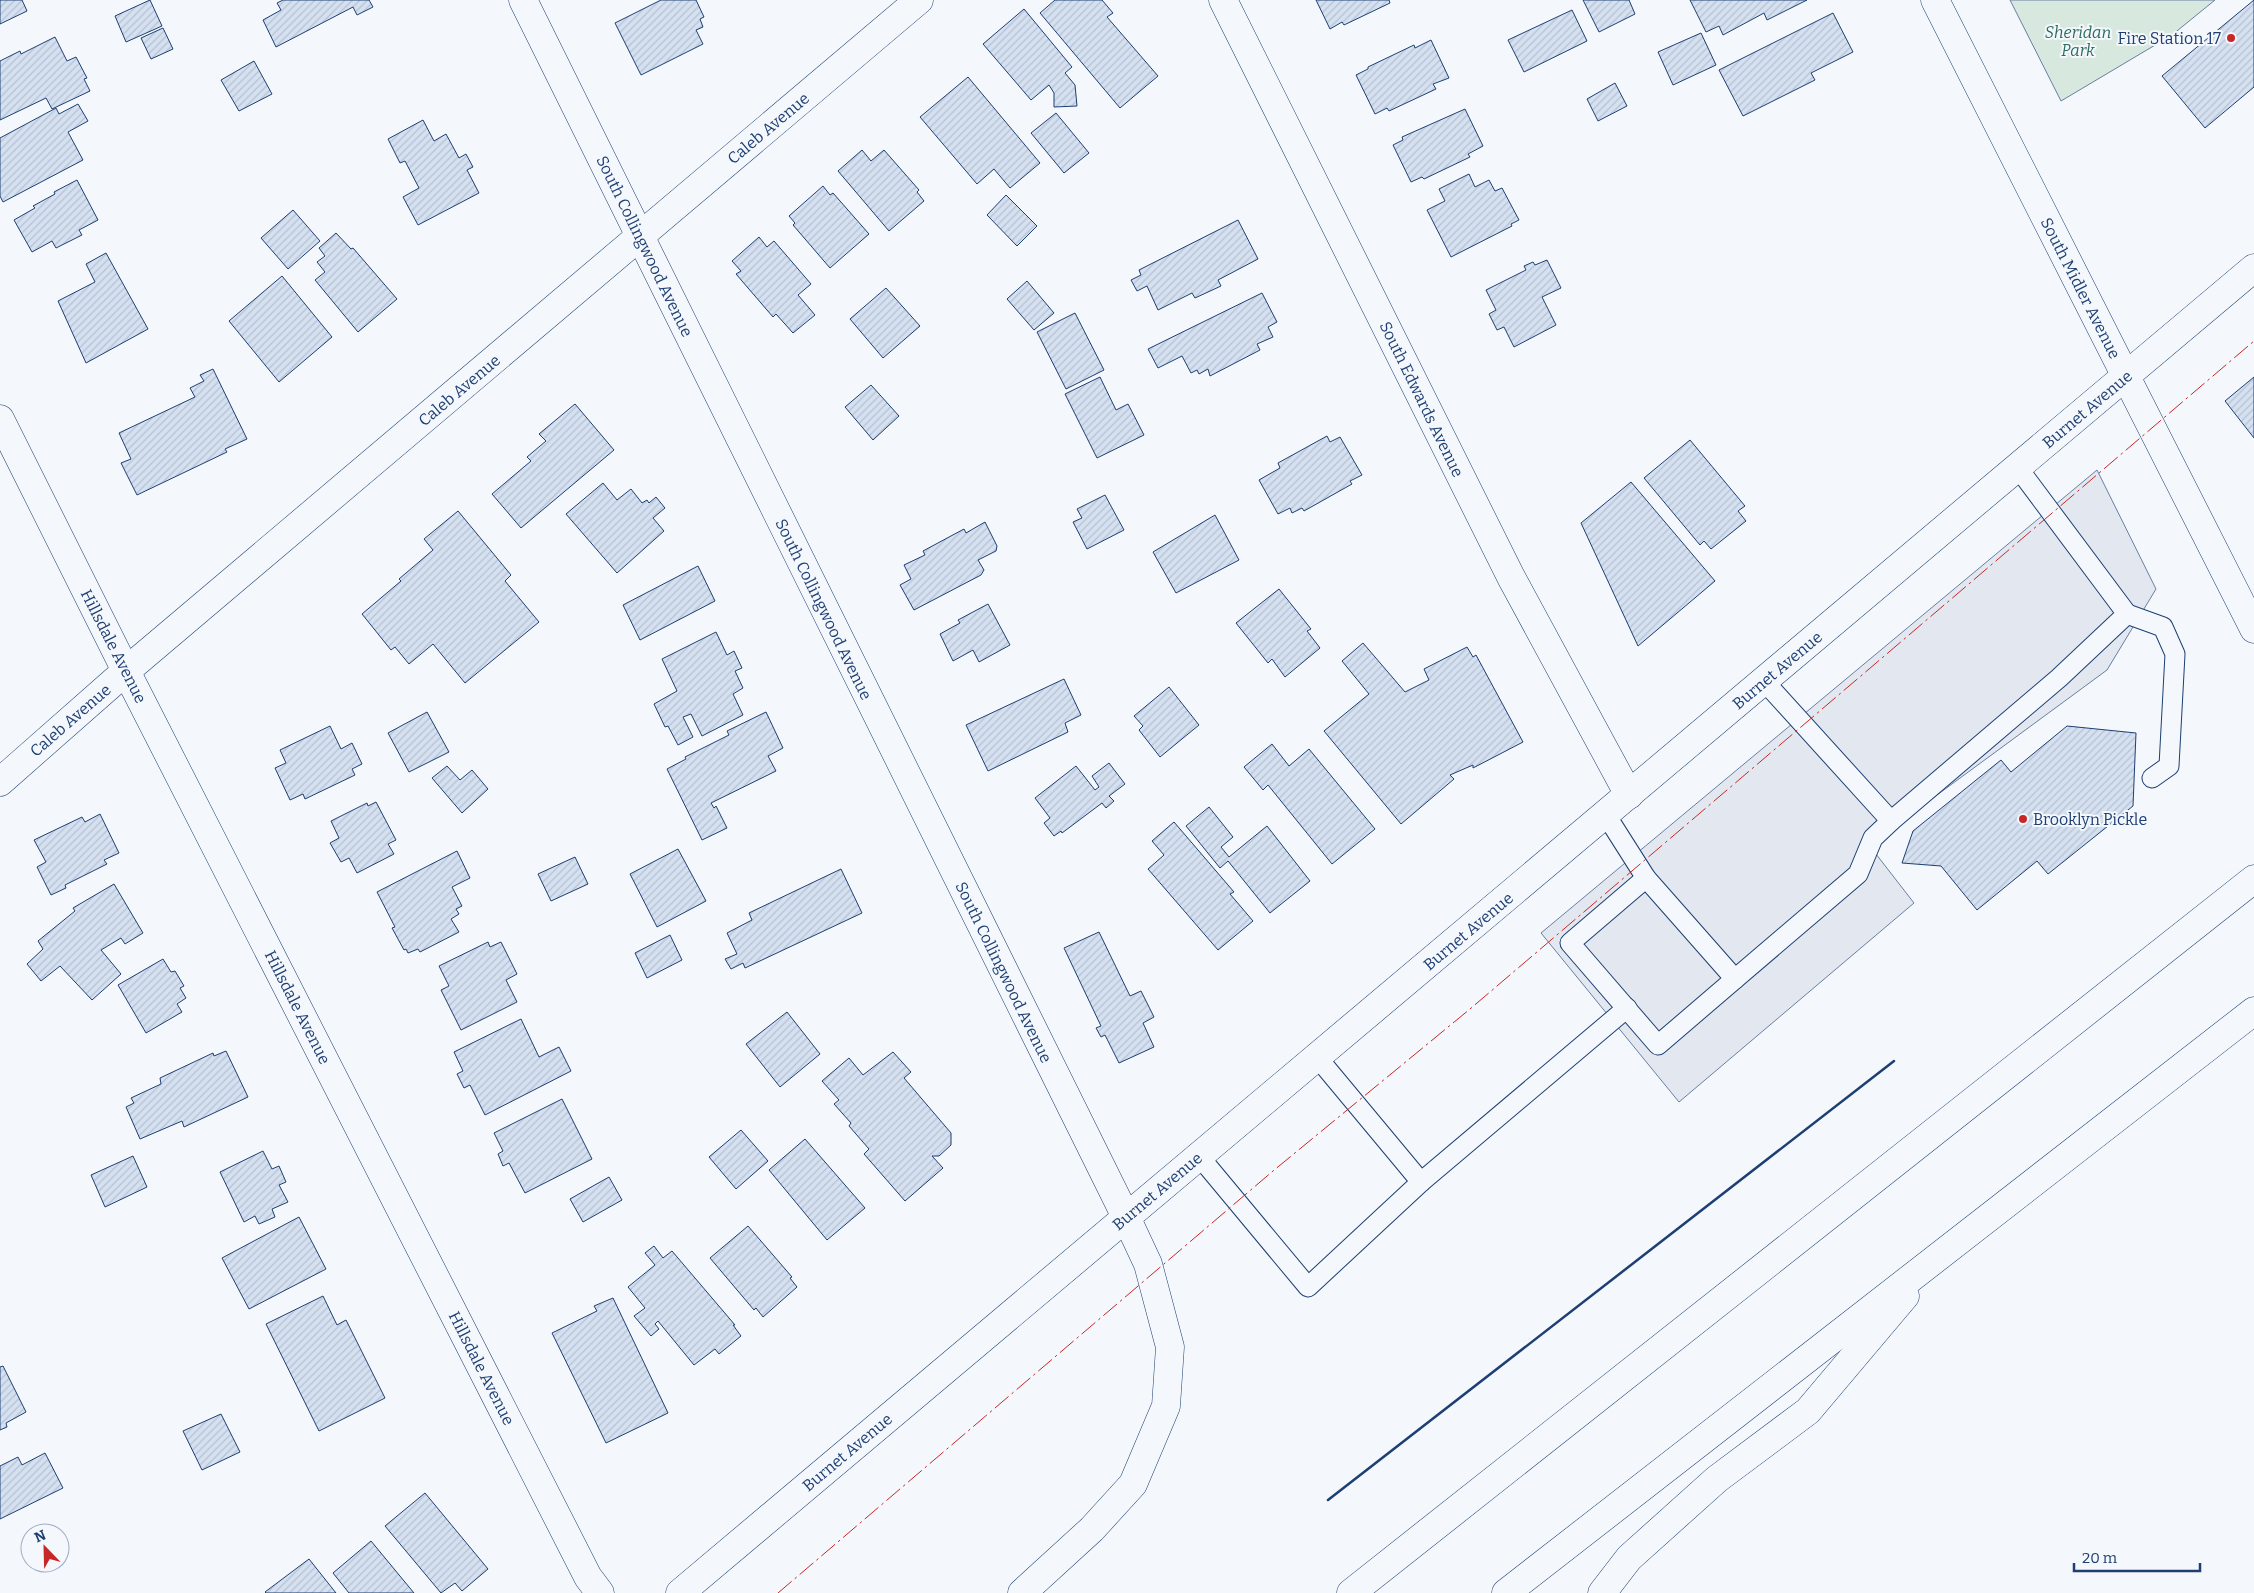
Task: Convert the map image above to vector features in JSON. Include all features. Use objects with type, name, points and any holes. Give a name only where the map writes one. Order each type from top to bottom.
[{"type":"main road","name":"South Collingwood Avenue","points":[[523,0],[1148,1264],[1170,1347],[1166,1406],[1133,1484],[1092,1529],[1022,1593]]},
{"type":"main road","name":"Caleb Avenue","points":[[0,782],[126,671],[919,0]]},
{"type":"main road","name":"South Edwards Avenue","points":[[1223,0],[1511,577],[1629,795]]},
{"type":"main road","name":"South Midler Avenue","points":[[1935,0],[2254,630]]},
{"type":"main road","name":"Burnet Avenue","points":[[680,1593],[2254,268]]},
{"type":"main road","name":"Hillsdale Avenue","points":[[0,419],[126,671],[584,1568],[600,1593]]},
{"type":"main road","points":[[1351,1593],[2254,879]]},
{"type":"main road","points":[[1506,1593],[2254,1011]]},
{"type":"main road","points":[[1602,1593],[1629,1558],[1717,1479],[1808,1411],[1941,1254]]},
{"type":"lane","points":[[2018,468],[2127,614],[2163,627],[2175,654],[2169,766],[2152,778]]},
{"type":"lane","points":[[1646,878],[1570,943],[1658,1045],[1858,874],[1872,838],[2059,678],[2127,614]]},
{"type":"lane","points":[[1764,681],[1891,821]]},
{"type":"lane","points":[[1606,815],[1646,878],[1735,980]]},
{"type":"lane","points":[[1199,1156],[1308,1287],[1421,1182],[1627,1008]]},
{"type":"lane","points":[[1317,1057],[1421,1182]]},
{"type":"green space","name":"Sheridan Park","points":[[2010,0],[2215,0],[2172,35],[2061,101]]},
{"type":"shaded area","points":[[2097,470],[2156,589],[2107,670],[1869,845],[1914,903],[1679,1102],[1541,933]]},
{"type":"building","points":[[0,0],[22,0],[27,11],[0,24]]},
{"type":"building","points":[[150,0],[162,26],[126,42],[115,16]]},
{"type":"building","points":[[283,0],[369,0],[373,7],[357,15],[353,7],[276,47],[263,20],[281,10],[277,3]]},
{"type":"building","points":[[661,0],[696,0],[704,17],[700,19],[703,27],[696,30],[703,44],[641,75],[615,23]]},
{"type":"building","points":[[1055,0],[1102,0],[1113,13],[1107,17],[1158,76],[1120,108],[1040,13]]},
{"type":"building","points":[[1316,0],[1389,0],[1390,3],[1344,25],[1342,22],[1330,29]]},
{"type":"building","points":[[1583,0],[1629,0],[1635,14],[1599,32]]},
{"type":"building","points":[[1690,0],[1807,0],[1767,20],[1764,13],[1723,35],[1719,26],[1706,32]]},
{"type":"building","name":"Fire Station 17","points":[[2254,0],[2254,87],[2205,128],[2162,76]]},
{"type":"building","points":[[1024,9],[1072,67],[1065,73],[1075,85],[1077,106],[1054,107],[1054,93],[1049,85],[1031,100],[983,44]]},
{"type":"building","points":[[1572,10],[1587,41],[1524,72],[1508,40]]},
{"type":"building","points":[[1833,13],[1853,52],[1811,73],[1815,80],[1743,116],[1719,70]]},
{"type":"building","points":[[163,28],[173,49],[151,59],[141,38]]},
{"type":"building","points":[[1701,33],[1716,65],[1673,85],[1658,52]]},
{"type":"building","points":[[55,37],[67,61],[76,57],[87,78],[84,79],[90,91],[52,109],[46,98],[0,120],[0,61],[20,51],[21,54]]},
{"type":"building","points":[[1431,40],[1449,78],[1433,84],[1436,89],[1389,111],[1387,108],[1375,114],[1356,75],[1368,69],[1368,67],[1414,45],[1415,48]]},
{"type":"building","points":[[254,61],[272,94],[239,111],[221,80]]},
{"type":"building","points":[[968,77],[1040,163],[1010,188],[994,169],[977,184],[920,117]]},
{"type":"building","points":[[1615,83],[1627,106],[1598,121],[1587,99]]},
{"type":"building","points":[[78,104],[88,121],[68,132],[83,160],[3,202],[0,196],[0,138],[56,108],[59,114]]},
{"type":"building","points":[[1465,109],[1483,146],[1468,154],[1470,157],[1424,179],[1422,177],[1411,182],[1393,145],[1403,140],[1402,137]]},
{"type":"building","points":[[1056,113],[1089,153],[1064,173],[1031,133]]},
{"type":"building","points":[[423,120],[434,141],[446,134],[459,158],[466,154],[473,167],[467,170],[479,193],[418,225],[403,197],[419,188],[405,161],[400,163],[388,139]]},
{"type":"building","points":[[862,150],[871,161],[884,150],[919,190],[917,192],[924,201],[889,231],[838,171]]},
{"type":"building","points":[[1469,174],[1475,187],[1489,180],[1495,191],[1502,188],[1519,220],[1511,224],[1512,226],[1451,257],[1427,210],[1445,201],[1439,189]]},
{"type":"building","points":[[77,180],[98,220],[79,230],[82,235],[56,248],[52,241],[32,252],[14,220],[35,208],[33,206],[55,194],[54,192]]},
{"type":"building","points":[[823,186],[830,195],[833,193],[869,234],[830,268],[793,225],[795,223],[789,216]]},
{"type":"building","points":[[1006,195],[1037,226],[1017,246],[987,215]]},
{"type":"building","points":[[293,210],[320,241],[288,269],[261,238]]},
{"type":"building","points":[[1238,220],[1258,259],[1218,280],[1221,286],[1195,298],[1192,293],[1158,310],[1147,286],[1137,291],[1131,280],[1141,275],[1139,270]]},
{"type":"building","points":[[336,233],[351,249],[353,248],[397,299],[358,332],[315,280],[325,272],[317,262],[325,256],[319,248]]},
{"type":"building","points":[[759,237],[767,247],[774,241],[811,284],[798,295],[815,315],[793,333],[776,314],[773,317],[736,274],[741,271],[732,261]]},
{"type":"building","points":[[106,253],[148,329],[86,363],[58,301],[95,282],[86,264]]},
{"type":"building","points":[[1547,260],[1561,288],[1542,297],[1556,325],[1514,347],[1504,327],[1497,330],[1489,314],[1496,310],[1486,290],[1526,270],[1524,266],[1533,262],[1535,265]]},
{"type":"building","points":[[282,276],[332,337],[279,382],[229,321]]},
{"type":"building","points":[[1027,281],[1054,313],[1034,330],[1007,299]]},
{"type":"building","points":[[886,288],[920,326],[883,358],[850,319]]},
{"type":"building","points":[[1262,293],[1277,322],[1268,327],[1273,337],[1257,344],[1260,350],[1210,376],[1208,369],[1199,374],[1197,370],[1191,373],[1182,356],[1158,368],[1148,349]]},
{"type":"building","points":[[1075,313],[1104,370],[1066,389],[1037,332]]},
{"type":"building","points":[[213,369],[247,439],[225,449],[227,452],[137,495],[121,463],[131,459],[119,433],[195,397],[190,388],[204,381],[200,375]]},
{"type":"building","points":[[1100,377],[1116,410],[1128,404],[1144,435],[1097,458],[1065,394]]},
{"type":"building","points":[[2254,377],[2254,438],[2225,401]]},
{"type":"building","points":[[871,385],[899,416],[873,440],[845,407]]},
{"type":"building","points":[[575,404],[614,450],[521,528],[492,494],[531,461],[527,457],[546,441],[539,434]]},
{"type":"building","points":[[1327,436],[1330,442],[1340,437],[1362,475],[1350,481],[1352,484],[1304,511],[1302,508],[1292,513],[1290,508],[1278,514],[1259,480],[1280,468],[1278,463]]},
{"type":"building","points":[[1690,440],[1745,506],[1738,511],[1746,521],[1711,549],[1704,541],[1700,545],[1644,478]]},
{"type":"building","points":[[1631,482],[1715,581],[1638,646],[1581,523]]},
{"type":"building","points":[[603,483],[617,500],[631,489],[642,503],[647,500],[649,503],[656,497],[665,508],[653,518],[664,531],[617,573],[566,514]]},
{"type":"building","points":[[1105,495],[1124,530],[1087,549],[1073,522],[1082,518],[1077,509]]},
{"type":"building","points":[[458,511],[511,575],[505,581],[539,622],[465,683],[433,644],[409,664],[395,647],[391,650],[362,614],[401,581],[399,579],[433,550],[424,539]]},
{"type":"building","points":[[1215,515],[1239,560],[1176,593],[1153,552]]},
{"type":"building","points":[[985,522],[997,546],[996,551],[978,560],[984,570],[981,575],[914,610],[900,585],[911,579],[904,565],[925,555],[923,551],[964,529],[966,533]]},
{"type":"building","points":[[698,566],[715,601],[640,640],[623,605]]},
{"type":"building","points":[[1279,589],[1311,629],[1307,631],[1320,648],[1285,677],[1272,659],[1268,663],[1236,623]]},
{"type":"building","points":[[988,604],[1010,645],[979,662],[973,650],[953,661],[940,634],[960,623],[958,620]]},
{"type":"building","points":[[716,632],[727,655],[734,651],[742,668],[735,671],[743,688],[733,694],[743,715],[702,736],[691,714],[683,717],[693,737],[678,745],[668,726],[665,727],[654,704],[677,691],[662,659]]},
{"type":"building","points":[[1363,643],[1405,692],[1429,680],[1424,669],[1467,647],[1473,657],[1476,655],[1523,742],[1473,768],[1473,765],[1450,775],[1454,779],[1401,824],[1324,731],[1369,694],[1342,661]]},
{"type":"building","points":[[1064,679],[1081,715],[1065,723],[1068,732],[988,771],[966,725]]},
{"type":"building","points":[[1169,687],[1199,725],[1160,757],[1139,730],[1143,726],[1134,716]]},
{"type":"building","points":[[427,712],[449,752],[409,772],[388,733]]},
{"type":"building","points":[[766,712],[783,748],[768,756],[776,771],[711,803],[714,808],[716,806],[727,828],[702,840],[667,769],[686,759],[685,757],[729,735],[727,731]]},
{"type":"building","points":[[330,726],[341,749],[352,743],[362,764],[352,769],[355,775],[305,799],[303,794],[290,800],[275,768],[286,763],[280,750]]},
{"type":"building","name":"Brooklyn Pickle","points":[[2067,726],[2136,733],[2133,806],[2048,874],[2037,861],[1977,910],[1941,866],[1902,863],[1913,831],[2001,760],[2011,772]]},
{"type":"building","points":[[1272,744],[1289,766],[1309,749],[1375,829],[1332,864],[1268,785],[1263,790],[1244,767]]},
{"type":"building","points":[[1109,763],[1125,784],[1109,796],[1114,801],[1106,808],[1102,803],[1062,833],[1061,831],[1054,836],[1044,823],[1050,818],[1035,798],[1076,766],[1095,790],[1099,787],[1092,776]]},
{"type":"building","points":[[447,766],[460,780],[472,770],[488,789],[462,813],[432,778]]},
{"type":"building","points":[[376,802],[396,840],[388,844],[394,854],[357,873],[349,858],[341,862],[330,843],[339,838],[331,821],[367,803],[368,806]]},
{"type":"building","points":[[1209,807],[1233,837],[1221,847],[1229,857],[1267,826],[1310,881],[1270,913],[1228,861],[1220,868],[1186,826]]},
{"type":"building","points":[[100,814],[119,853],[104,860],[107,864],[65,885],[66,888],[51,895],[37,867],[46,862],[34,840],[82,817],[85,822]]},
{"type":"building","points":[[1174,822],[1234,892],[1230,894],[1253,921],[1218,950],[1148,869],[1164,855],[1152,841]]},
{"type":"building","points":[[678,849],[706,901],[657,927],[630,874]]},
{"type":"building","points":[[457,851],[470,878],[452,887],[462,906],[456,909],[459,914],[451,919],[459,932],[420,952],[418,949],[408,953],[406,949],[404,950],[392,928],[395,927],[377,892]]},
{"type":"building","points":[[575,857],[588,884],[551,901],[538,874]]},
{"type":"building","points":[[841,869],[862,913],[745,968],[743,963],[731,969],[725,959],[737,954],[727,933],[752,920],[749,913]]},
{"type":"building","points":[[114,884],[143,933],[125,944],[121,938],[101,950],[121,974],[92,1000],[60,966],[41,981],[27,964],[43,949],[38,941],[75,911],[73,908]]},
{"type":"building","points":[[1099,932],[1130,996],[1141,991],[1154,1017],[1143,1023],[1154,1047],[1119,1063],[1105,1035],[1101,1037],[1096,1028],[1101,1026],[1064,948]]},
{"type":"building","points":[[670,935],[682,960],[647,978],[635,953]]},
{"type":"building","points":[[488,942],[490,947],[501,942],[517,974],[506,980],[517,1002],[461,1030],[441,990],[449,986],[439,966]]},
{"type":"building","points":[[163,959],[171,972],[175,971],[184,986],[180,988],[186,998],[177,1004],[182,1012],[146,1033],[118,985]]},
{"type":"building","points":[[787,1012],[820,1054],[780,1087],[746,1044]]},
{"type":"building","points":[[521,1019],[539,1057],[559,1047],[571,1071],[485,1115],[470,1085],[464,1088],[457,1074],[463,1071],[454,1052]]},
{"type":"building","points":[[226,1051],[248,1097],[184,1127],[182,1121],[140,1139],[126,1107],[134,1103],[131,1098],[161,1084],[160,1078],[213,1053],[214,1056]]},
{"type":"building","points":[[893,1052],[911,1072],[904,1078],[951,1133],[951,1145],[939,1156],[932,1156],[943,1168],[905,1201],[864,1154],[869,1149],[849,1126],[851,1123],[834,1104],[839,1100],[822,1081],[849,1058],[863,1075]]},
{"type":"building","points":[[562,1099],[592,1159],[525,1193],[509,1163],[503,1166],[498,1154],[503,1151],[494,1133]]},
{"type":"building","points":[[741,1130],[768,1161],[736,1189],[709,1157]]},
{"type":"building","points":[[805,1139],[865,1208],[827,1240],[769,1170]]},
{"type":"building","points":[[263,1151],[272,1169],[279,1166],[286,1182],[279,1185],[288,1202],[272,1209],[275,1217],[259,1224],[255,1216],[244,1222],[220,1172]]},
{"type":"building","points":[[133,1156],[147,1187],[105,1207],[91,1175]]},
{"type":"building","points":[[609,1177],[622,1200],[583,1222],[570,1199]]},
{"type":"building","points":[[299,1217],[326,1269],[249,1309],[222,1258]]},
{"type":"building","points":[[748,1226],[792,1277],[790,1278],[797,1287],[763,1317],[756,1308],[754,1310],[710,1258]]},
{"type":"building","points":[[654,1246],[663,1258],[672,1251],[735,1325],[733,1325],[741,1336],[719,1354],[715,1349],[694,1365],[658,1321],[655,1324],[659,1329],[651,1336],[634,1316],[645,1308],[628,1287],[655,1265],[645,1253]]},
{"type":"building","points":[[323,1296],[337,1325],[346,1320],[385,1398],[319,1431],[266,1324]]},
{"type":"building","points":[[613,1298],[668,1413],[606,1443],[552,1333],[597,1311],[594,1306]]},
{"type":"building","points":[[3,1366],[26,1412],[6,1423],[7,1427],[0,1430],[0,1367]]},
{"type":"building","points":[[221,1414],[240,1452],[202,1470],[183,1431]]},
{"type":"building","points":[[45,1453],[63,1488],[0,1519],[0,1466],[18,1457],[22,1465]]},
{"type":"building","points":[[425,1493],[488,1569],[462,1591],[455,1583],[441,1593],[385,1526]]},
{"type":"building","points":[[371,1541],[414,1593],[349,1593],[333,1573]]},
{"type":"building","points":[[309,1559],[336,1593],[265,1592]]},
{"type":"wall","points":[[1328,1500],[1894,1061]]},
{"type":"power","points":[[778,1593],[1273,1171],[1470,1009],[2254,341]]},
{"type":"place","name":"Fire Station 17","points":[[2231,38]]},
{"type":"place","name":"Brooklyn Pickle","points":[[2023,819]]}]
